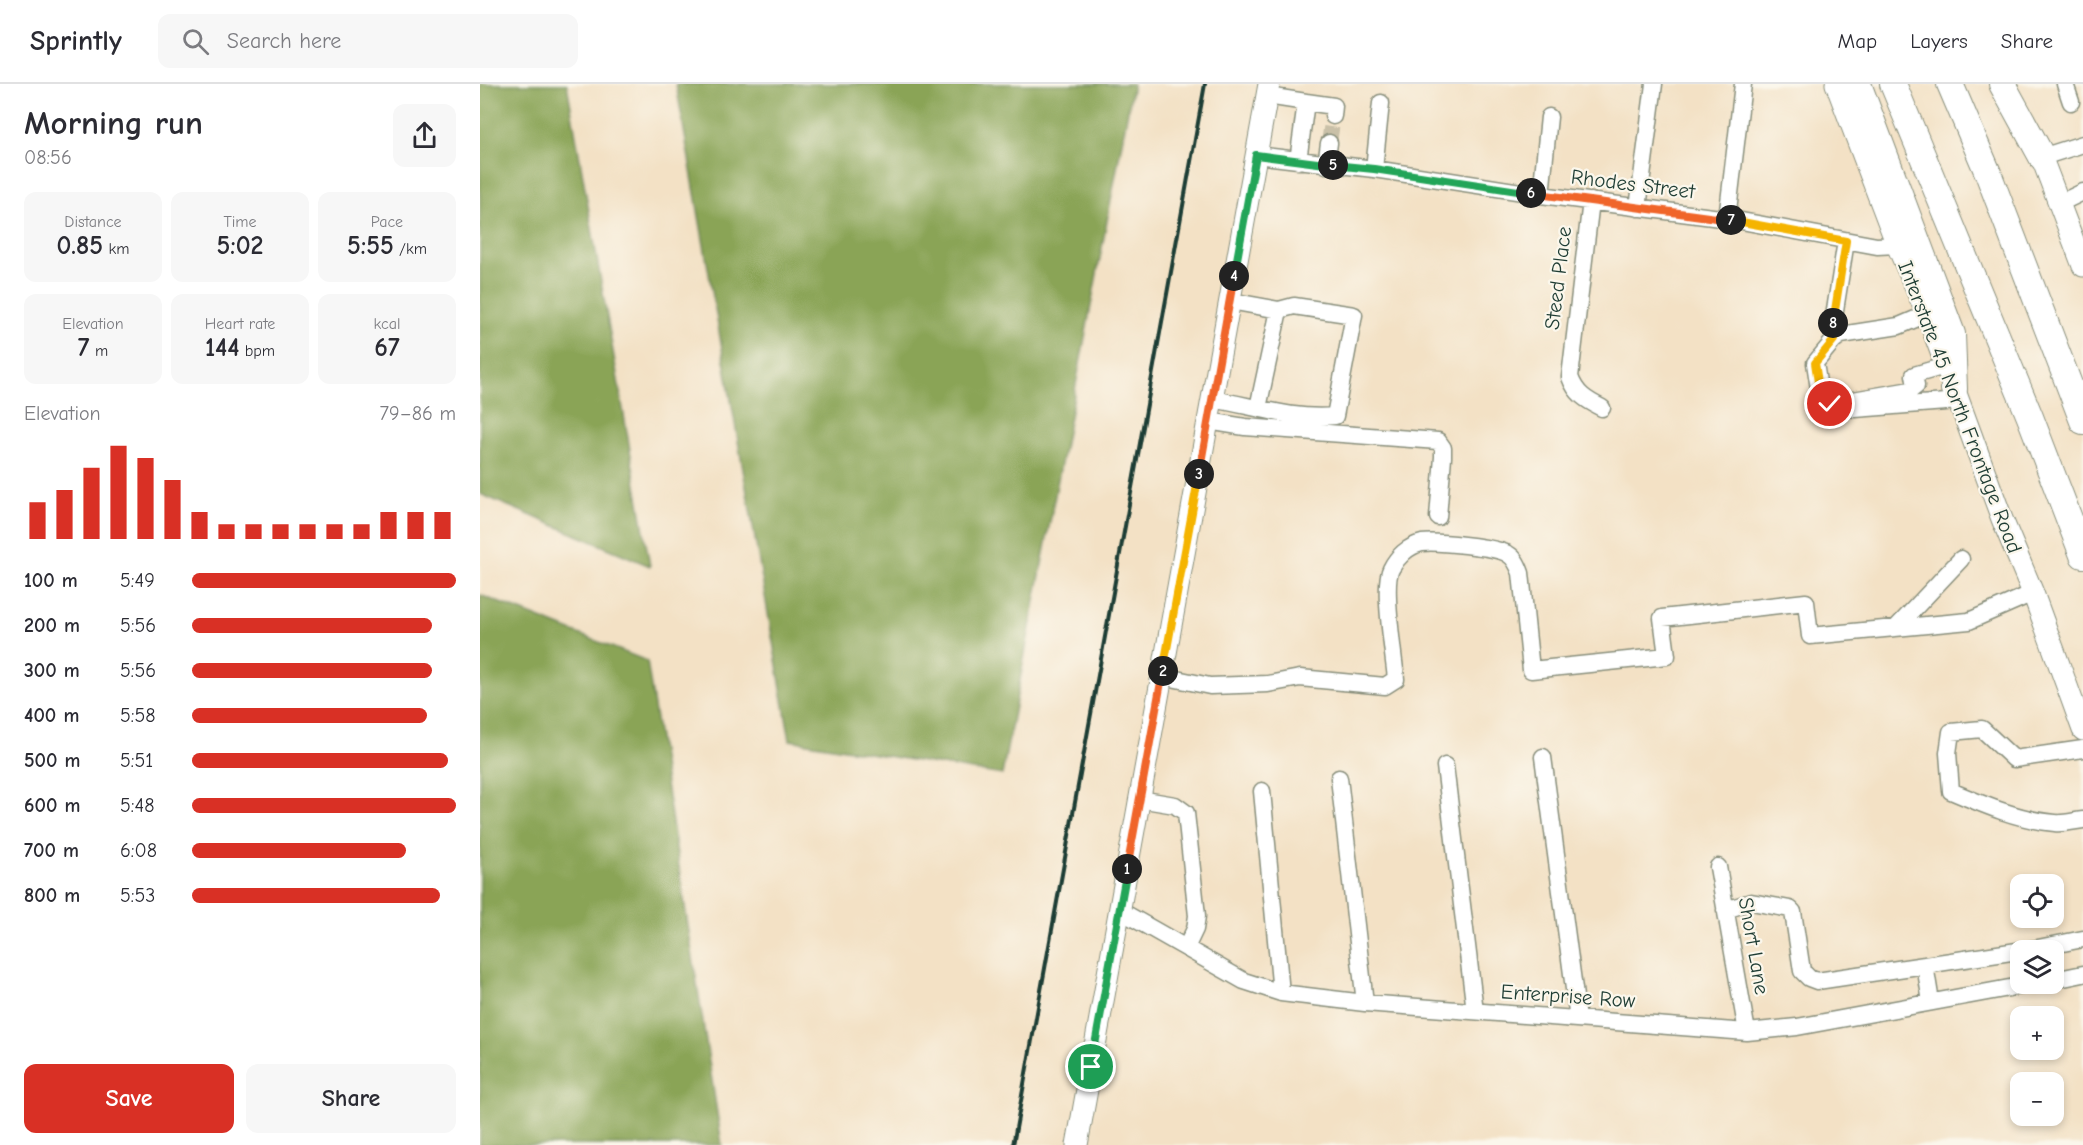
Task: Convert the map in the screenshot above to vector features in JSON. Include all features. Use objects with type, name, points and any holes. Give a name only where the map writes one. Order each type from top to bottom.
[{"type":"highway","points":[[1858,84],[1952,334],[1952,386]]},
{"type":"highway","points":[[1893,84],[2030,417],[2083,555]]},
{"type":"highway","points":[[1950,84],[1988,173],[2083,421]]},
{"type":"highway","points":[[2002,84],[2042,157]]},
{"type":"main road","name":"Interstate 45 North Frontage Road","points":[[1836,84],[1897,245],[1927,314],[1952,386],[2002,519],[2033,593],[2083,730]]},
{"type":"main road","points":[[2010,84],[2042,157],[2083,266]]},
{"type":"main road","points":[[1077,1145],[1268,90]]},
{"type":"street","points":[[1638,208],[1654,84]]},
{"type":"street","points":[[1727,219],[1743,84]]},
{"type":"street","points":[[2065,84],[2071,102]]},
{"type":"street","points":[[1268,90],[1306,102],[1334,106],[1332,117]]},
{"type":"street","points":[[1298,161],[1306,102]]},
{"type":"street","points":[[1374,169],[1381,103]]},
{"type":"street","points":[[1541,195],[1549,117]]},
{"type":"street","points":[[1326,165],[1329,143]]},
{"type":"street","points":[[2042,157],[2083,144]]},
{"type":"street","name":"Rhodes Street","points":[[1256,155],[1374,169],[1541,195],[1727,219],[1877,246],[1897,245]]},
{"type":"street","points":[[2058,204],[2083,192]]},
{"type":"street","name":"Steed Place","points":[[1591,201],[1570,377],[1574,389],[1587,401],[1602,408]]},
{"type":"street","points":[[1834,340],[1832,329],[1846,241]]},
{"type":"street","points":[[1212,399],[1245,404],[1268,412],[1314,418],[1335,416],[1354,315],[1294,306],[1279,310],[1230,300]]},
{"type":"street","points":[[1257,408],[1279,310]]},
{"type":"street","points":[[1927,314],[1899,326],[1841,335],[1834,340],[1815,363],[1820,395],[1830,404],[1911,390],[1916,386],[1914,375],[1952,386]]},
{"type":"street","points":[[1854,409],[1952,386]]},
{"type":"street","points":[[1208,422],[1245,427],[1438,441],[1443,448],[1438,516]]},
{"type":"street","points":[[1162,676],[1210,686],[1268,684],[1300,678],[1385,686],[1396,679],[1386,579],[1397,559],[1407,549],[1422,543],[1481,546],[1511,555],[1521,573],[1531,670],[1667,656],[1662,618],[1806,602],[1810,636],[1969,621],[2033,593]]},
{"type":"street","points":[[1897,627],[1961,558]]},
{"type":"street","points":[[2083,749],[2014,759],[1982,729],[1951,732],[1948,753],[1951,790],[1986,806],[2014,815],[2056,823],[2083,820]]},
{"type":"street","points":[[1543,757],[1578,1019]]},
{"type":"street","points":[[1445,766],[1475,1011]]},
{"type":"street","points":[[1339,778],[1365,1003]]},
{"type":"street","points":[[1262,791],[1281,993]]},
{"type":"street","points":[[1139,799],[1175,805],[1186,813],[1197,916],[1195,929],[1186,948]]},
{"type":"street","name":"Short Lane","points":[[1718,867],[1747,1032]]},
{"type":"street","points":[[1725,910],[1751,902],[1790,909],[1793,912],[1802,971],[1817,981],[2010,953]]},
{"type":"street","name":"Enterprise Row","points":[[1119,910],[1244,981],[1281,993],[1365,1003],[1747,1032],[1797,1027],[2010,988]]},
{"type":"street","points":[[2064,943],[2083,939]]},
{"type":"street","points":[[1925,965],[1931,1002]]},
{"type":"street","points":[[2064,978],[2083,974]]},
{"type":"green space","points":[[480,84],[567,84],[650,566],[480,494]]},
{"type":"green space","points":[[676,84],[1133,84],[1002,775],[790,740]]},
{"type":"green space","points":[[480,595],[647,661],[722,1145],[480,1145]]},
{"type":"tunnel","points":[[1329,143],[1333,116]]},
{"type":"railway","points":[[1013,1145],[1205,84]]},
{"type":"route","points":[[1091,1067],[1256,155],[1374,169],[1541,195],[1736,220],[1846,241],[1832,329],[1834,340],[1815,363],[1820,395],[1830,404]]}]
